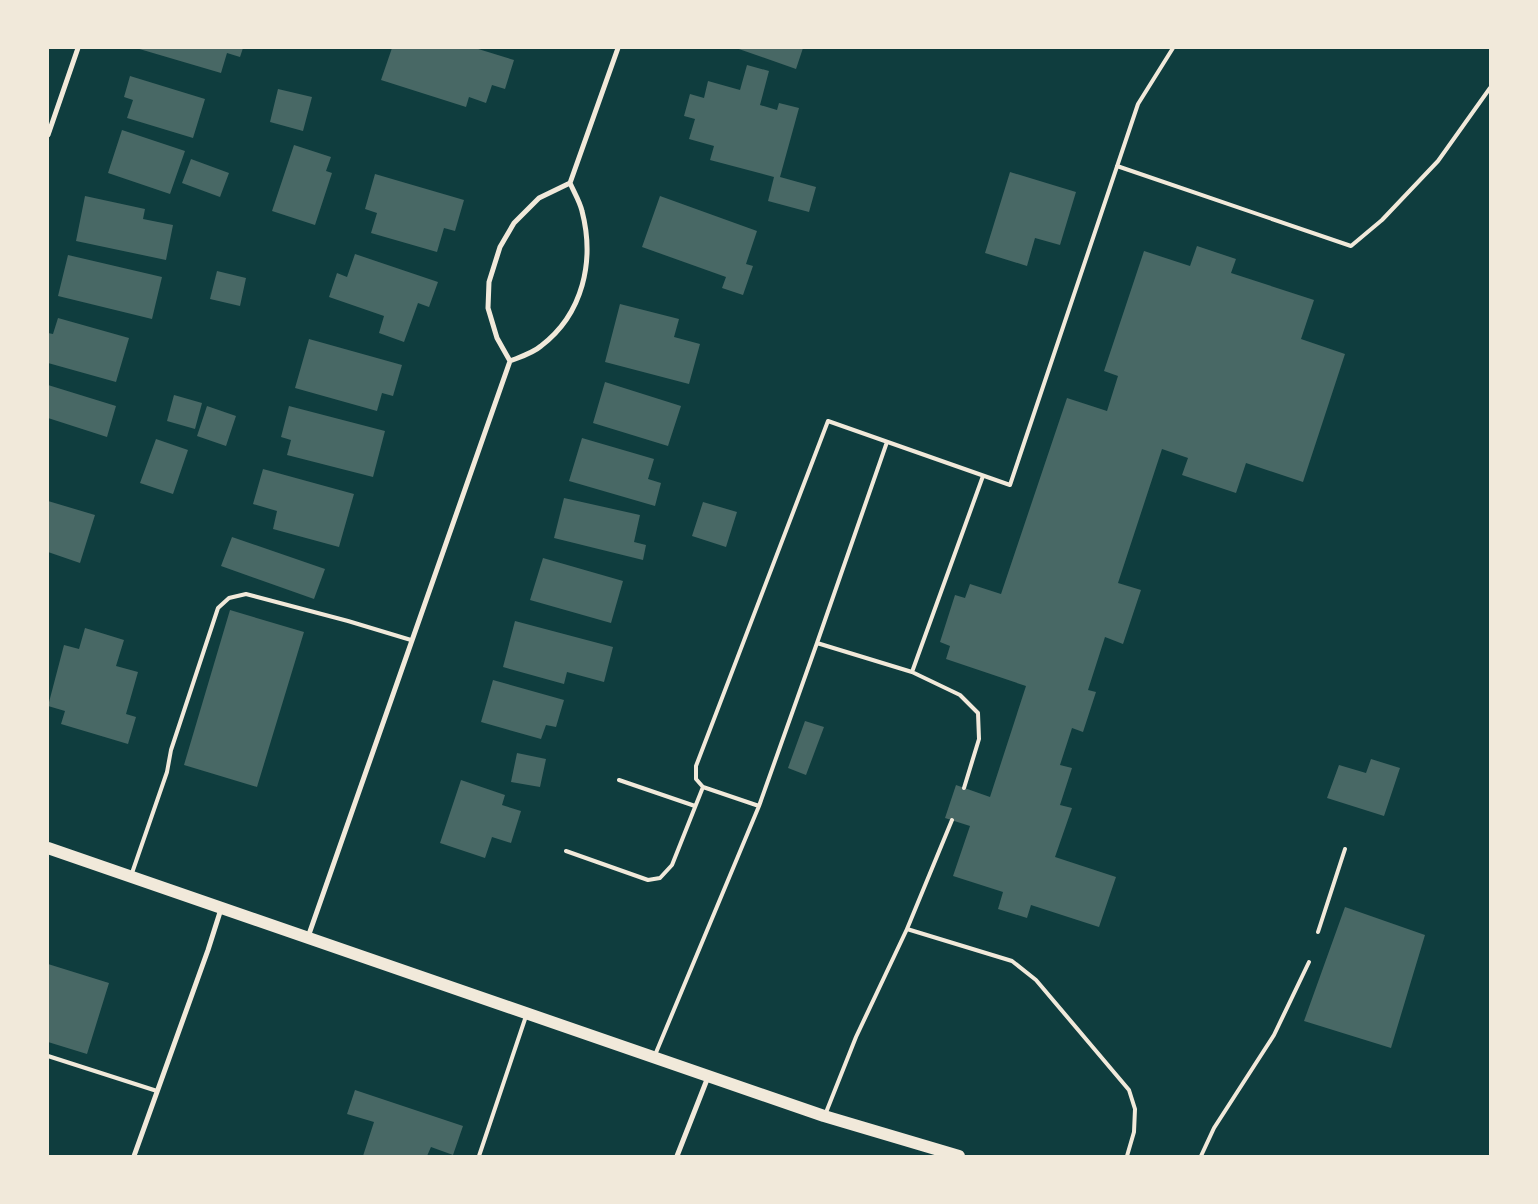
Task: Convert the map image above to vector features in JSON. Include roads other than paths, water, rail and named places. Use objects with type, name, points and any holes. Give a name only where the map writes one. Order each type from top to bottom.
[{"type":"main road","points":[[48,848],[654,1059],[824,1116],[959,1156]]},
{"type":"street","points":[[48,135],[78,48]]},
{"type":"street","points":[[307,938],[510,361],[540,348],[560,329],[577,302],[585,274],[587,240],[582,210],[570,183],[618,48]]},
{"type":"street","points":[[510,361],[497,338],[488,308],[489,282],[500,247],[514,223],[539,198],[570,183]]},
{"type":"street","points":[[134,1156],[208,950],[221,908]]},
{"type":"street","points":[[677,1156],[708,1077]]},
{"type":"lane","points":[[759,806],[703,787],[696,778],[696,766],[828,421],[1010,485],[1138,104],[1172,48]]},
{"type":"lane","points":[[1117,166],[1351,246],[1382,220],[1438,161],[1490,88]]},
{"type":"lane","points":[[654,1059],[759,806],[887,442]]},
{"type":"lane","points":[[912,672],[983,476]]},
{"type":"lane","points":[[131,877],[167,772],[171,750],[218,608],[229,598],[246,594],[411,640]]},
{"type":"lane","points":[[817,643],[912,672],[960,695],[978,713],[979,739],[964,788]]},
{"type":"lane","points":[[619,780],[695,806]]},
{"type":"lane","points":[[566,851],[648,880],[660,878],[672,865],[703,787]]},
{"type":"lane","points":[[824,1116],[856,1037],[907,929],[952,820]]},
{"type":"lane","points":[[1318,932],[1345,849]]},
{"type":"lane","points":[[907,929],[1012,961],[1036,980],[1129,1090],[1135,1109],[1134,1132],[1127,1156]]},
{"type":"lane","points":[[1201,1156],[1214,1128],[1274,1036],[1309,962]]},
{"type":"lane","points":[[478,1156],[526,1014]]},
{"type":"lane","points":[[48,1056],[157,1091]]}]
